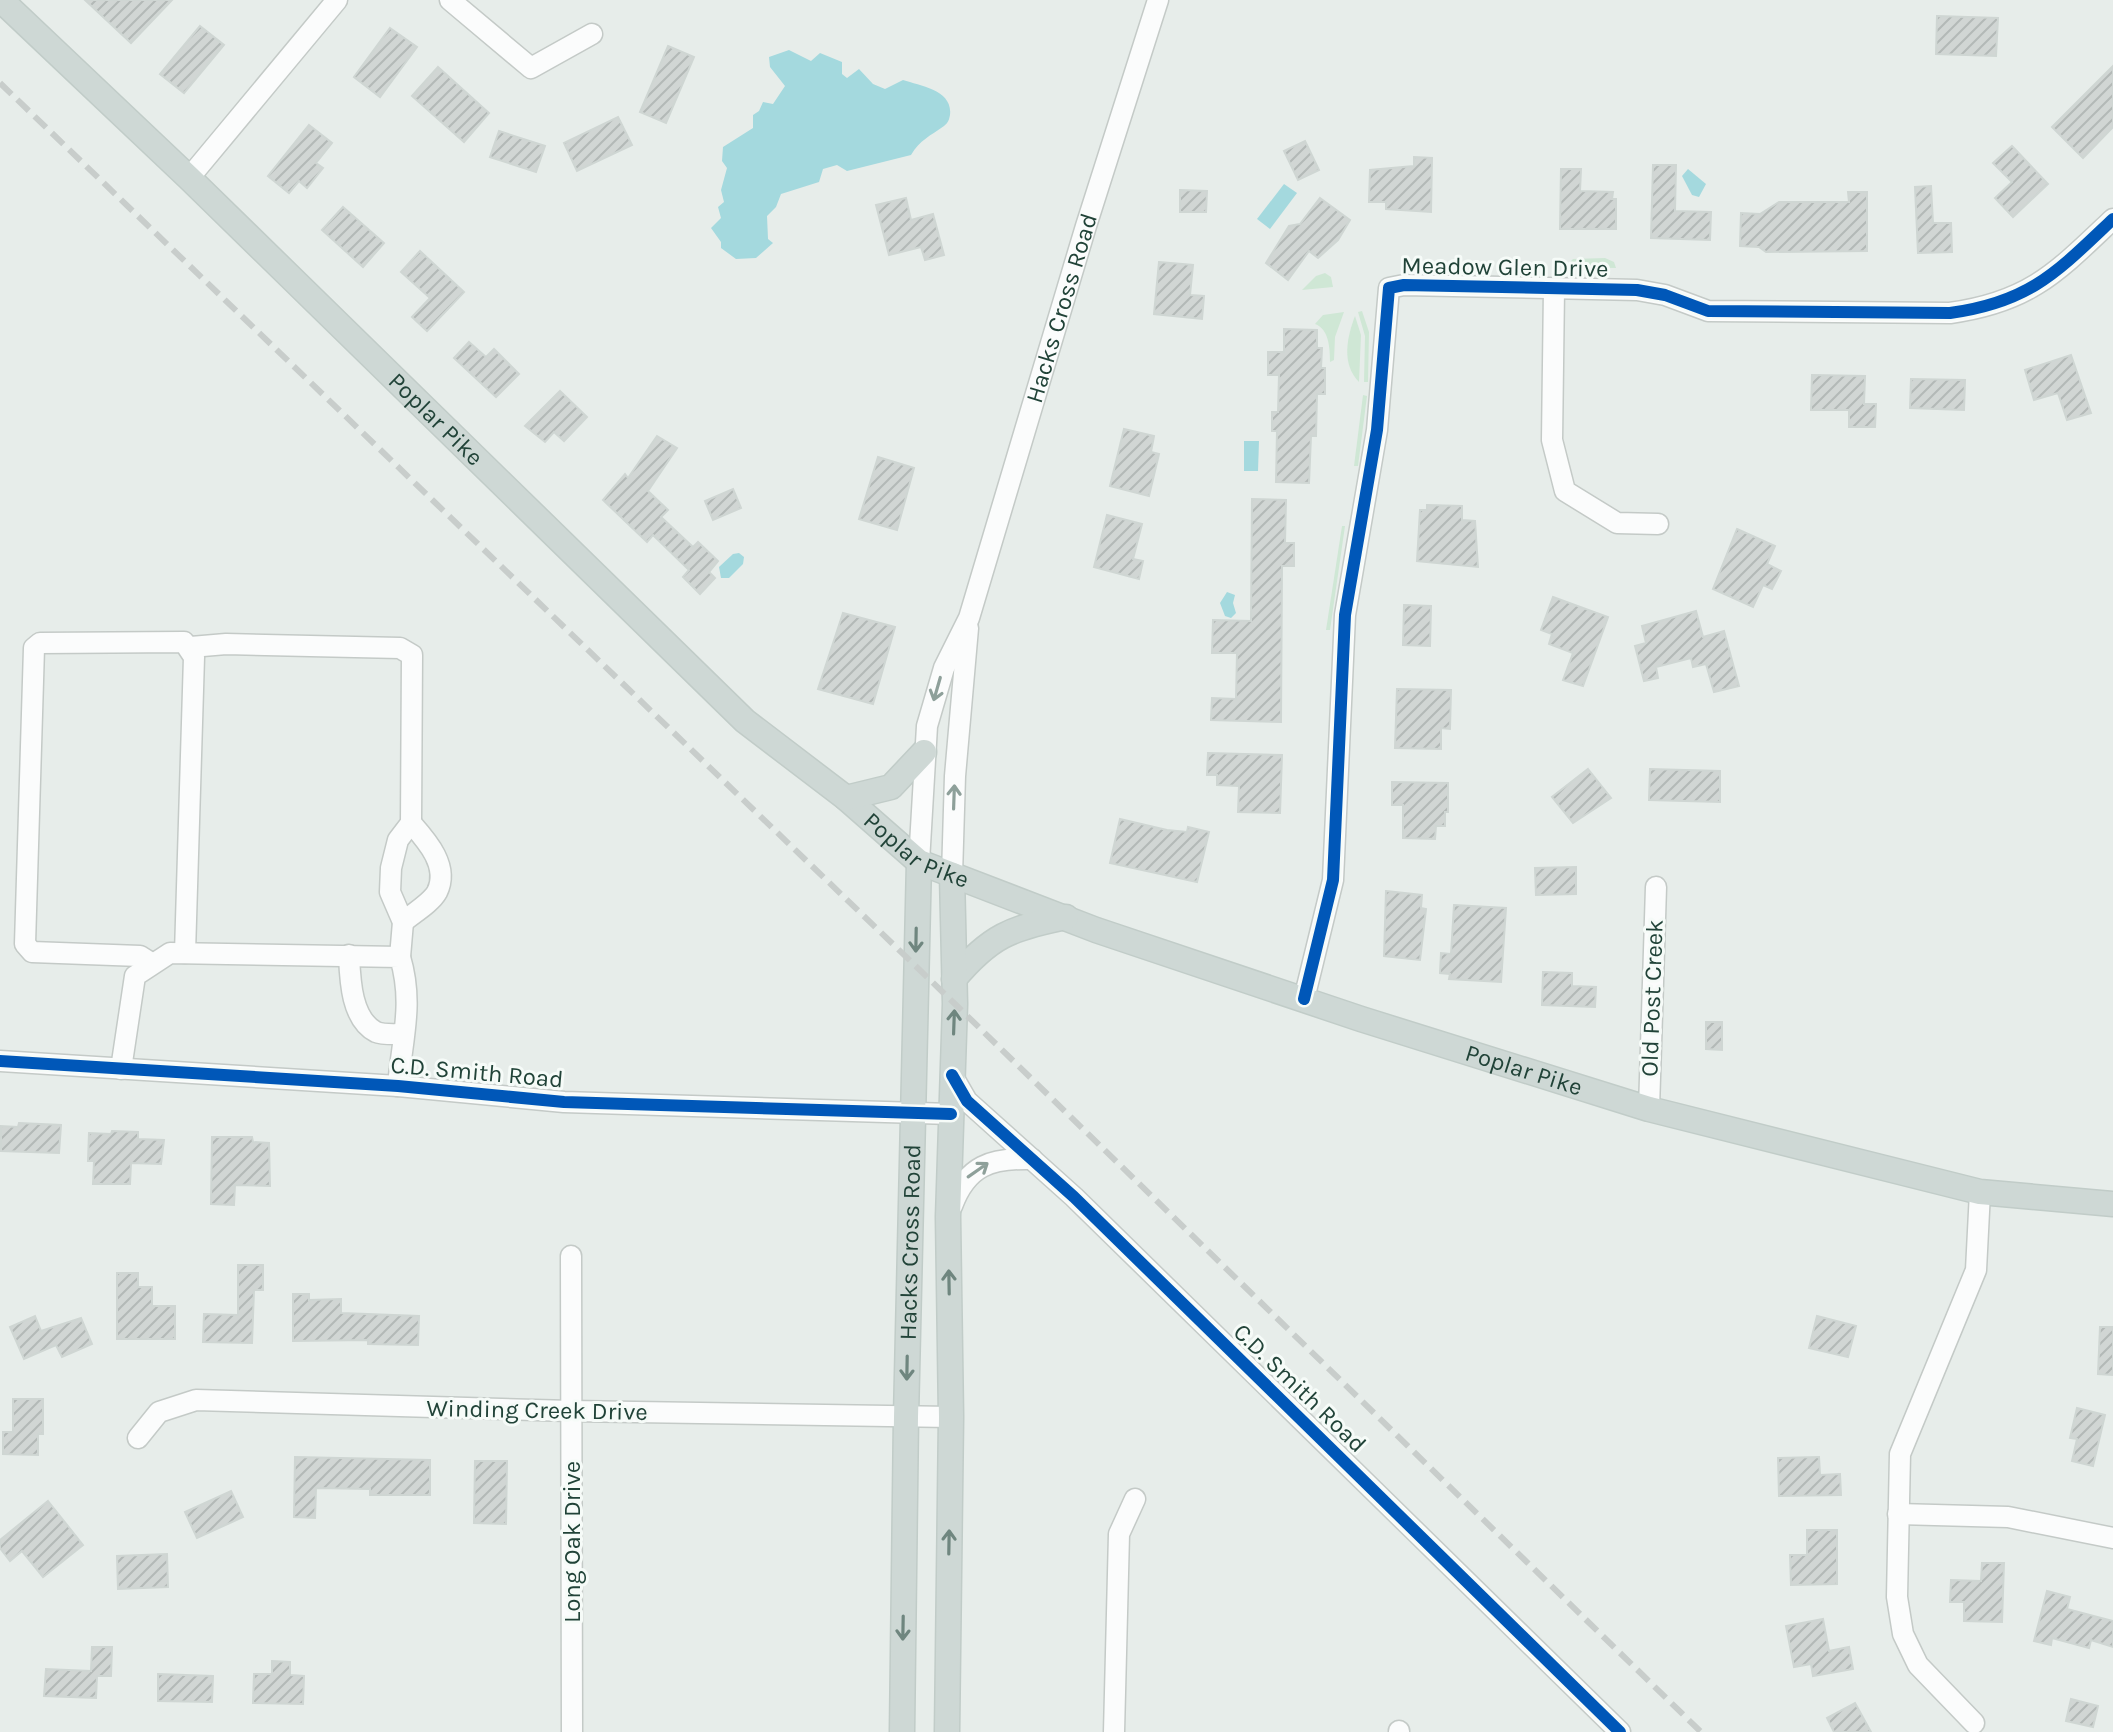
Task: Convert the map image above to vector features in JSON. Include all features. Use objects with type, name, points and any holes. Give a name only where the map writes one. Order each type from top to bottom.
[{"type":"main road","name":"Poplar Pike","points":[[1,0],[189,178],[745,721],[846,798],[919,862],[1066,917],[1304,999],[1649,1109],[1980,1192],[2113,1204]]},
{"type":"main road","points":[[846,798],[891,787],[924,752]]},
{"type":"main road","name":"Hacks Cross Road","points":[[902,1732],[919,862]]},
{"type":"main road","name":"Hacks Cross Road","points":[[947,1732],[951,1417],[948,1217],[954,979],[952,875]]},
{"type":"main road","points":[[954,979],[976,953],[996,937],[1018,927],[1066,917]]},
{"type":"street","points":[[189,178],[337,0]]},
{"type":"street","points":[[450,0],[531,68],[592,34]]},
{"type":"street","name":"Hacks Cross Road","points":[[919,862],[927,726],[944,668],[969,618],[1086,226],[1158,0]]},
{"type":"street","name":"Meadow Glen Drive","points":[[1304,999],[1333,880],[1345,615],[1377,430],[1386,294],[1396,285],[1650,291],[1708,311],[1950,313],[1984,309],[2019,297],[2052,276],[2113,219]]},
{"type":"street","points":[[1554,289],[1552,440],[1565,491],[1617,523],[1658,524]]},
{"type":"street","name":"Hacks Cross Road","points":[[952,875],[955,776],[969,618]]},
{"type":"street","points":[[151,963],[140,956],[32,952],[25,944],[34,648],[44,642],[184,642],[191,647],[194,657],[185,953]]},
{"type":"street","points":[[191,647],[226,644],[400,648],[412,655],[411,823],[398,840],[391,868],[390,892],[403,922],[400,957],[410,1006],[403,1034],[398,1086]]},
{"type":"street","points":[[403,922],[437,893],[438,883],[436,851],[411,823]]},
{"type":"street","name":"Old Post Creek","points":[[1649,1109],[1656,887]]},
{"type":"street","points":[[121,1069],[135,976],[170,953],[400,957]]},
{"type":"street","points":[[349,955],[350,983],[361,1018],[377,1033],[403,1034]]},
{"type":"street","name":"C.D. Smith Road","points":[[0,1061],[398,1086],[564,1102],[951,1114]]},
{"type":"street","name":"C.D. Smith Road","points":[[952,1075],[967,1101],[1032,1159],[1620,1732]]},
{"type":"street","points":[[948,1217],[960,1184],[974,1171],[989,1162],[1032,1159]]},
{"type":"street","points":[[1974,1723],[1918,1665],[1903,1634],[1897,1597],[1900,1454],[1976,1270],[1980,1192]]},
{"type":"street","name":"Long Oak Drive","points":[[571,1256],[572,1732]]},
{"type":"street","name":"Winding Creek Drive","points":[[138,1438],[159,1412],[196,1400],[571,1411],[951,1417]]},
{"type":"street","points":[[1114,1732],[1119,1534],[1135,1499]]},
{"type":"street","points":[[1898,1514],[2008,1517],[2113,1538]]},
{"type":"green space","points":[[1605,258],[1614,262],[1616,268],[1565,267],[1573,259]]},
{"type":"green space","points":[[1325,273],[1331,277],[1333,287],[1302,290],[1316,276]]},
{"type":"green space","points":[[1362,311],[1369,332],[1368,382],[1364,382],[1365,336],[1358,312]]},
{"type":"green space","points":[[1344,312],[1335,337],[1334,360],[1330,362],[1326,335],[1315,324],[1323,315]]},
{"type":"green space","points":[[1355,316],[1361,335],[1359,382],[1350,367],[1347,350]]},
{"type":"green space","points":[[1363,395],[1367,396],[1358,466],[1354,466]]},
{"type":"green space","points":[[1342,526],[1345,526],[1330,630],[1326,630]]},
{"type":"water","points":[[789,50],[811,61],[820,53],[842,62],[842,74],[847,78],[859,69],[873,84],[885,89],[903,80],[927,87],[946,100],[950,117],[911,155],[847,171],[837,165],[823,169],[819,182],[781,194],[776,207],[767,216],[768,239],[773,243],[756,258],[736,259],[721,248],[721,242],[711,228],[721,218],[718,207],[724,202],[721,190],[727,168],[722,161],[723,147],[753,128],[753,115],[763,102],[773,104],[785,86],[770,67],[769,57]]},
{"type":"water","points":[[1688,169],[1706,184],[1699,197],[1692,195],[1682,176]]},
{"type":"water","points":[[1284,184],[1297,193],[1270,229],[1257,219]]},
{"type":"water","points":[[1244,441],[1259,441],[1258,471],[1244,471]]},
{"type":"water","points":[[739,553],[744,557],[743,564],[729,578],[721,578],[719,567],[733,554]]},
{"type":"water","points":[[1227,592],[1235,595],[1233,603],[1236,613],[1231,618],[1225,616],[1220,603]]},
{"type":"building","points":[[85,0],[172,0],[131,43]]},
{"type":"building","points":[[1937,16],[1998,18],[1996,56],[1936,54]]},
{"type":"building","points":[[200,26],[224,45],[184,93],[160,74]]},
{"type":"building","points":[[390,28],[417,47],[380,97],[354,77]]},
{"type":"building","points":[[668,46],[694,57],[666,123],[640,112]]},
{"type":"building","points":[[2113,66],[2113,127],[2083,158],[2052,127]]},
{"type":"building","points":[[438,67],[489,113],[464,142],[412,96]]},
{"type":"building","points":[[618,117],[632,145],[577,171],[564,143]]},
{"type":"building","points":[[309,125],[332,143],[316,163],[323,168],[307,188],[299,181],[289,193],[268,176]]},
{"type":"building","points":[[499,131],[545,146],[536,172],[490,157]]},
{"type":"building","points":[[1305,141],[1319,170],[1298,180],[1284,151]]},
{"type":"building","points":[[2012,146],[2048,184],[2013,217],[1995,198],[2012,182],[1993,163]]},
{"type":"building","points":[[1414,157],[1432,158],[1431,212],[1386,209],[1386,202],[1369,202],[1370,170],[1414,166]]},
{"type":"building","points":[[1653,165],[1676,165],[1675,211],[1711,212],[1710,240],[1651,238]]},
{"type":"building","points":[[1561,169],[1581,169],[1580,191],[1613,192],[1612,199],[1616,199],[1616,229],[1560,229]]},
{"type":"building","points":[[1931,186],[1933,223],[1951,223],[1952,252],[1918,253],[1915,187]]},
{"type":"building","points":[[1180,190],[1207,191],[1206,212],[1180,212]]},
{"type":"building","points":[[1848,192],[1867,192],[1867,251],[1766,252],[1759,247],[1740,246],[1741,213],[1760,214],[1779,202],[1849,202]]},
{"type":"building","points":[[906,198],[911,220],[933,214],[944,255],[925,260],[921,247],[889,255],[876,205]]},
{"type":"building","points":[[1320,198],[1350,220],[1338,240],[1318,258],[1309,251],[1288,280],[1266,263],[1289,226],[1300,224]]},
{"type":"building","points":[[343,207],[384,243],[363,267],[322,230]]},
{"type":"building","points":[[420,251],[464,292],[427,331],[412,317],[430,298],[401,272]]},
{"type":"building","points":[[1159,262],[1193,265],[1190,295],[1204,296],[1202,319],[1154,314]]},
{"type":"building","points":[[1284,329],[1317,330],[1317,348],[1322,348],[1325,394],[1317,394],[1316,436],[1311,436],[1309,483],[1276,482],[1277,431],[1272,431],[1272,412],[1278,412],[1279,375],[1268,375],[1268,352],[1284,352]]},
{"type":"building","points":[[469,342],[486,357],[494,349],[519,374],[496,397],[454,358]]},
{"type":"building","points":[[2071,355],[2091,413],[2067,420],[2058,393],[2034,400],[2025,370]]},
{"type":"building","points":[[1812,375],[1865,376],[1864,404],[1876,404],[1875,427],[1849,427],[1849,410],[1811,410]]},
{"type":"building","points":[[1911,379],[1965,380],[1964,410],[1910,408]]},
{"type":"building","points":[[560,391],[587,417],[564,441],[554,432],[545,442],[525,426]]},
{"type":"building","points":[[1124,429],[1154,436],[1151,452],[1159,454],[1149,496],[1110,486]]},
{"type":"building","points":[[657,436],[677,448],[648,491],[668,510],[661,517],[693,547],[698,542],[718,561],[709,572],[715,578],[700,594],[683,577],[689,570],[653,535],[647,542],[603,500],[625,474],[628,478]]},
{"type":"building","points":[[878,457],[914,468],[897,530],[859,519]]},
{"type":"building","points":[[733,489],[741,508],[713,520],[705,501]]},
{"type":"building","points":[[1252,499],[1286,500],[1285,543],[1294,543],[1294,566],[1282,566],[1281,722],[1211,720],[1212,698],[1236,699],[1237,653],[1212,653],[1213,620],[1251,621]]},
{"type":"building","points":[[1427,505],[1462,506],[1462,520],[1475,521],[1478,567],[1417,561],[1420,510],[1427,510]]},
{"type":"building","points":[[1107,515],[1142,524],[1133,559],[1143,561],[1139,579],[1094,567]]},
{"type":"building","points":[[1737,529],[1775,546],[1767,564],[1781,571],[1772,589],[1763,585],[1753,607],[1713,589]]},
{"type":"building","points":[[1553,597],[1608,617],[1583,686],[1563,680],[1573,653],[1549,644],[1552,634],[1541,630]]},
{"type":"building","points":[[1404,605],[1431,606],[1430,646],[1403,645]]},
{"type":"building","points":[[1696,611],[1703,637],[1724,631],[1739,686],[1714,692],[1706,664],[1693,667],[1691,658],[1656,667],[1658,678],[1644,681],[1635,646],[1646,643],[1642,626]]},
{"type":"building","points":[[843,613],[895,627],[873,704],[818,689]]},
{"type":"building","points":[[1397,689],[1451,690],[1450,729],[1441,728],[1441,749],[1395,748]]},
{"type":"building","points":[[1208,753],[1282,755],[1280,813],[1238,812],[1239,786],[1217,785],[1217,775],[1207,775]]},
{"type":"building","points":[[1588,769],[1611,798],[1573,823],[1552,797]]},
{"type":"building","points":[[1650,769],[1720,771],[1720,802],[1649,800]]},
{"type":"building","points":[[1392,782],[1448,783],[1445,826],[1436,826],[1435,839],[1403,838],[1403,805],[1392,805]]},
{"type":"building","points":[[1120,819],[1167,830],[1187,832],[1188,827],[1209,832],[1197,882],[1110,863]]},
{"type":"building","points":[[1576,867],[1576,894],[1536,895],[1535,868]]},
{"type":"building","points":[[1386,891],[1422,895],[1421,908],[1426,909],[1420,960],[1384,956]]},
{"type":"building","points":[[1454,905],[1506,908],[1501,982],[1449,979],[1450,974],[1440,973],[1441,953],[1451,954]]},
{"type":"building","points":[[1543,972],[1572,973],[1572,986],[1596,987],[1595,1007],[1542,1005]]},
{"type":"building","points":[[1706,1022],[1722,1022],[1722,1050],[1706,1049]]},
{"type":"building","points":[[19,1123],[61,1125],[59,1153],[1,1151],[1,1126],[18,1127]]},
{"type":"building","points":[[112,1131],[138,1132],[138,1139],[164,1140],[161,1164],[131,1163],[130,1184],[93,1184],[94,1161],[88,1161],[89,1133],[111,1134]]},
{"type":"building","points":[[212,1137],[252,1137],[253,1142],[269,1143],[270,1186],[235,1185],[234,1205],[211,1204]]},
{"type":"building","points":[[238,1265],[263,1265],[263,1290],[254,1290],[252,1343],[203,1342],[204,1314],[238,1315]]},
{"type":"building","points":[[117,1273],[138,1273],[138,1287],[152,1287],[152,1306],[175,1306],[175,1339],[117,1339]]},
{"type":"building","points":[[293,1294],[309,1294],[309,1300],[341,1299],[341,1313],[419,1316],[418,1345],[368,1344],[368,1340],[293,1341]]},
{"type":"building","points":[[35,1316],[41,1331],[81,1318],[92,1344],[62,1357],[56,1345],[24,1359],[10,1327]]},
{"type":"building","points":[[1817,1316],[1856,1326],[1848,1357],[1809,1348]]},
{"type":"building","points":[[2100,1327],[2113,1327],[2113,1375],[2098,1374]]},
{"type":"building","points":[[13,1399],[43,1399],[43,1434],[38,1434],[38,1455],[3,1454],[3,1432],[13,1432]]},
{"type":"building","points":[[2077,1408],[2105,1415],[2093,1466],[2072,1461],[2077,1439],[2070,1438]]},
{"type":"building","points":[[295,1457],[430,1460],[430,1495],[370,1495],[370,1489],[316,1488],[315,1518],[294,1517]]},
{"type":"building","points":[[1819,1457],[1820,1475],[1840,1474],[1841,1495],[1779,1496],[1778,1458]]},
{"type":"building","points":[[475,1461],[507,1461],[506,1524],[474,1523]]},
{"type":"building","points":[[231,1491],[243,1517],[197,1538],[185,1512]]},
{"type":"building","points":[[48,1501],[83,1545],[43,1577],[22,1551],[10,1561],[0,1548],[0,1540]]},
{"type":"building","points":[[1807,1530],[1837,1530],[1837,1584],[1791,1585],[1790,1555],[1807,1555]]},
{"type":"building","points":[[167,1554],[168,1587],[118,1589],[117,1556]]},
{"type":"building","points":[[1982,1563],[2004,1563],[2002,1622],[1964,1621],[1964,1602],[1950,1602],[1951,1580],[1981,1581]]},
{"type":"building","points":[[2047,1591],[2070,1597],[2067,1609],[2113,1621],[2113,1647],[2091,1640],[2089,1648],[2052,1638],[2051,1645],[2034,1641]]},
{"type":"building","points":[[1823,1619],[1829,1651],[1849,1647],[1853,1669],[1813,1676],[1811,1664],[1794,1667],[1786,1626]]},
{"type":"building","points":[[92,1647],[112,1647],[111,1676],[97,1676],[96,1698],[44,1696],[46,1669],[91,1671]]},
{"type":"building","points":[[272,1661],[290,1662],[290,1675],[304,1676],[303,1704],[253,1703],[254,1674],[272,1674]]},
{"type":"building","points":[[158,1674],[213,1676],[212,1702],[158,1701]]},
{"type":"building","points":[[2071,1699],[2098,1706],[2093,1727],[2066,1721]]},
{"type":"building","points":[[1855,1703],[1871,1732],[1834,1732],[1827,1718]]},
{"type":"railway","points":[[0,83],[955,1004],[1701,1732]]},
{"type":"cycle path","points":[[1304,999],[1333,880],[1345,615],[1377,430],[1389,288],[1404,285],[1637,290],[1665,295],[1708,311],[1950,313],[2001,301],[2040,282],[2113,219]]},
{"type":"cycle path","points":[[0,1061],[398,1086],[564,1102],[951,1114]]},
{"type":"cycle path","points":[[952,1075],[967,1101],[1074,1197],[1620,1732]]}]
